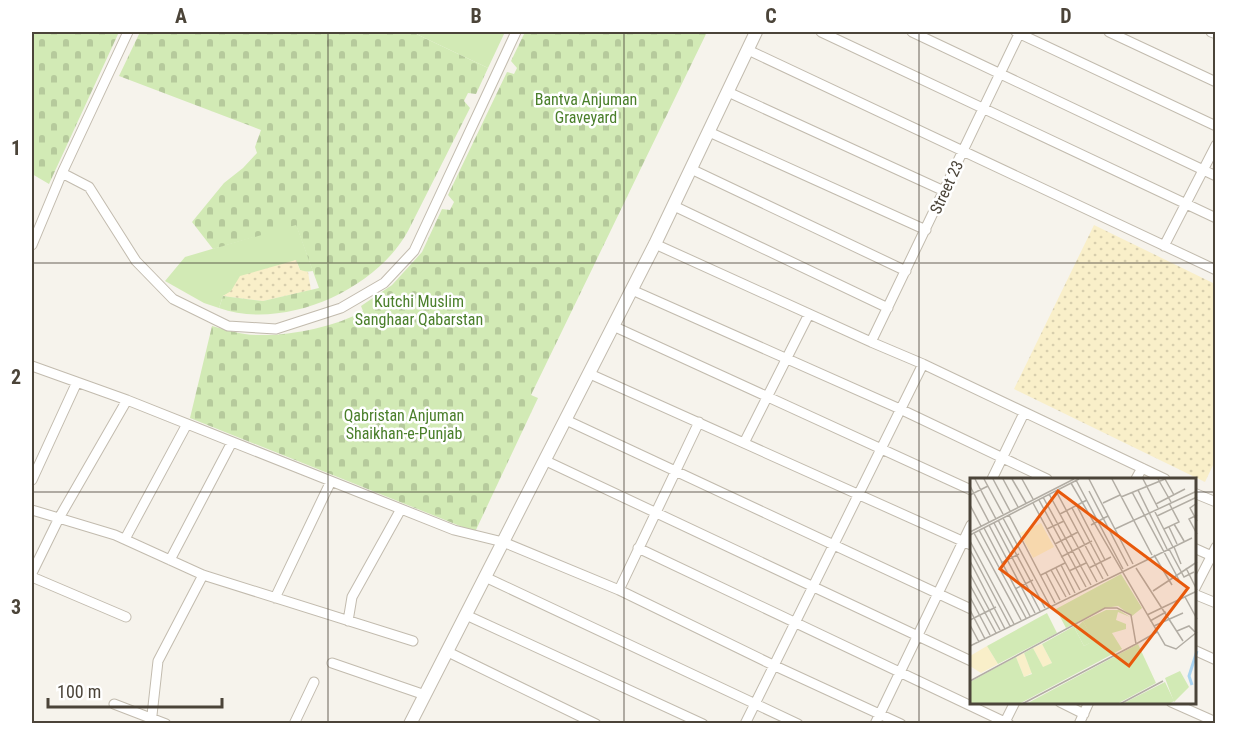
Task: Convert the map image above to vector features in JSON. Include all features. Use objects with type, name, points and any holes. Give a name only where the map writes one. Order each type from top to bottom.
[{"type":"street","points":[[32,245],[62,173],[128,32]]},
{"type":"street","points":[[62,173],[89,187],[136,261],[173,299],[228,326],[276,329],[341,308],[384,283],[414,252],[516,32]]},
{"type":"street","points":[[410,723],[590,374],[674,206],[756,32]]},
{"type":"street","points":[[821,32],[1215,218]]},
{"type":"street","points":[[912,32],[1215,176]]},
{"type":"street","points":[[1019,32],[1215,126]]},
{"type":"street","name":"Street 23","points":[[871,342],[1019,32]]},
{"type":"street","points":[[1109,32],[1215,82]]},
{"type":"street","points":[[1211,32],[1215,34]]},
{"type":"street","points":[[748,50],[1215,270]]},
{"type":"street","points":[[728,92],[944,191]]},
{"type":"street","points":[[709,132],[926,230]]},
{"type":"street","points":[[1164,246],[1215,145]]},
{"type":"street","points":[[691,170],[906,271]]},
{"type":"street","points":[[674,206],[888,309]]},
{"type":"street","points":[[655,244],[871,342],[923,363],[1164,478]]},
{"type":"street","points":[[632,290],[900,409],[1045,478]]},
{"type":"street","points":[[744,442],[809,314]]},
{"type":"street","points":[[614,326],[970,490]]},
{"type":"street","points":[[745,723],[923,363]]},
{"type":"street","points":[[32,367],[127,400],[454,530],[503,542],[619,590],[773,665],[901,723]]},
{"type":"street","points":[[590,374],[967,543],[938,593],[875,723]]},
{"type":"street","points":[[32,480],[77,382]]},
{"type":"street","points":[[126,617],[32,575],[59,518],[127,400]]},
{"type":"street","points":[[992,478],[1024,413]]},
{"type":"street","points":[[566,420],[970,609]]},
{"type":"street","points":[[619,590],[699,422]]},
{"type":"street","points":[[125,539],[187,424]]},
{"type":"street","points":[[170,560],[232,442]]},
{"type":"street","points":[[544,460],[970,661]]},
{"type":"street","points":[[1137,478],[1142,468]]},
{"type":"street","points":[[275,598],[331,481]]},
{"type":"street","points":[[1196,494],[1215,502]]},
{"type":"street","points":[[348,621],[352,597],[401,509]]},
{"type":"street","points":[[32,510],[125,539],[202,575],[413,641]]},
{"type":"street","points":[[638,548],[794,624],[1007,723],[1014,704]]},
{"type":"street","points":[[1196,549],[1214,554],[1196,588]]},
{"type":"street","points":[[152,721],[158,661],[202,575]]},
{"type":"street","points":[[485,577],[798,723]]},
{"type":"street","points":[[1196,593],[1215,603]]},
{"type":"street","points":[[466,615],[703,723]]},
{"type":"street","points":[[1196,651],[1215,660]]},
{"type":"street","points":[[448,652],[596,723]]},
{"type":"street","points":[[332,663],[425,696]]},
{"type":"street","points":[[294,723],[314,682]]},
{"type":"street","points":[[114,704],[152,721],[166,723]]},
{"type":"street","points":[[1064,704],[1084,714]]},
{"type":"street","points":[[1079,723],[1088,704]]},
{"type":"street","points":[[1175,704],[1215,722]]},
{"type":"green space","points":[[32,32],[119,32],[49,184],[32,174]]},
{"type":"green space","points":[[140,32],[412,32],[488,68],[476,94],[468,93],[464,101],[470,108],[408,231],[393,252],[374,271],[351,287],[326,300],[299,309],[271,314],[244,314],[219,308],[223,296],[263,301],[319,288],[296,225],[213,249],[192,222],[224,183],[257,153],[255,147],[261,130],[119,76]]},
{"type":"green space","points":[[412,32],[505,32],[488,68]]},
{"type":"green space","points":[[525,32],[707,32],[531,395],[538,398],[475,532],[190,418],[212,326],[246,334],[270,335],[298,332],[340,322],[363,311],[361,306],[392,285],[422,252],[442,209],[450,210],[454,202],[448,195],[507,72],[514,74],[517,68],[511,61]]},
{"type":"green space","points":[[296,224],[313,271],[300,270],[296,260],[223,296],[219,308],[204,303],[165,281],[185,257]]},
{"type":"sand","points":[[1094,225],[1215,284],[1215,461],[1205,482],[1014,389]]},
{"type":"sand","points":[[296,260],[300,270],[308,272],[311,290],[263,301],[223,296],[231,291],[240,276]]},
{"type":"park label","name":"Bantva Anjuman Graveyard","points":[[586,108]]},
{"type":"park label","name":"Kutchi Muslim Sanghaar Qabarstan","points":[[419,310]]},
{"type":"park label","name":"Qabristan Anjuman Shaikhan-e-Punjab","points":[[404,424]]}]
